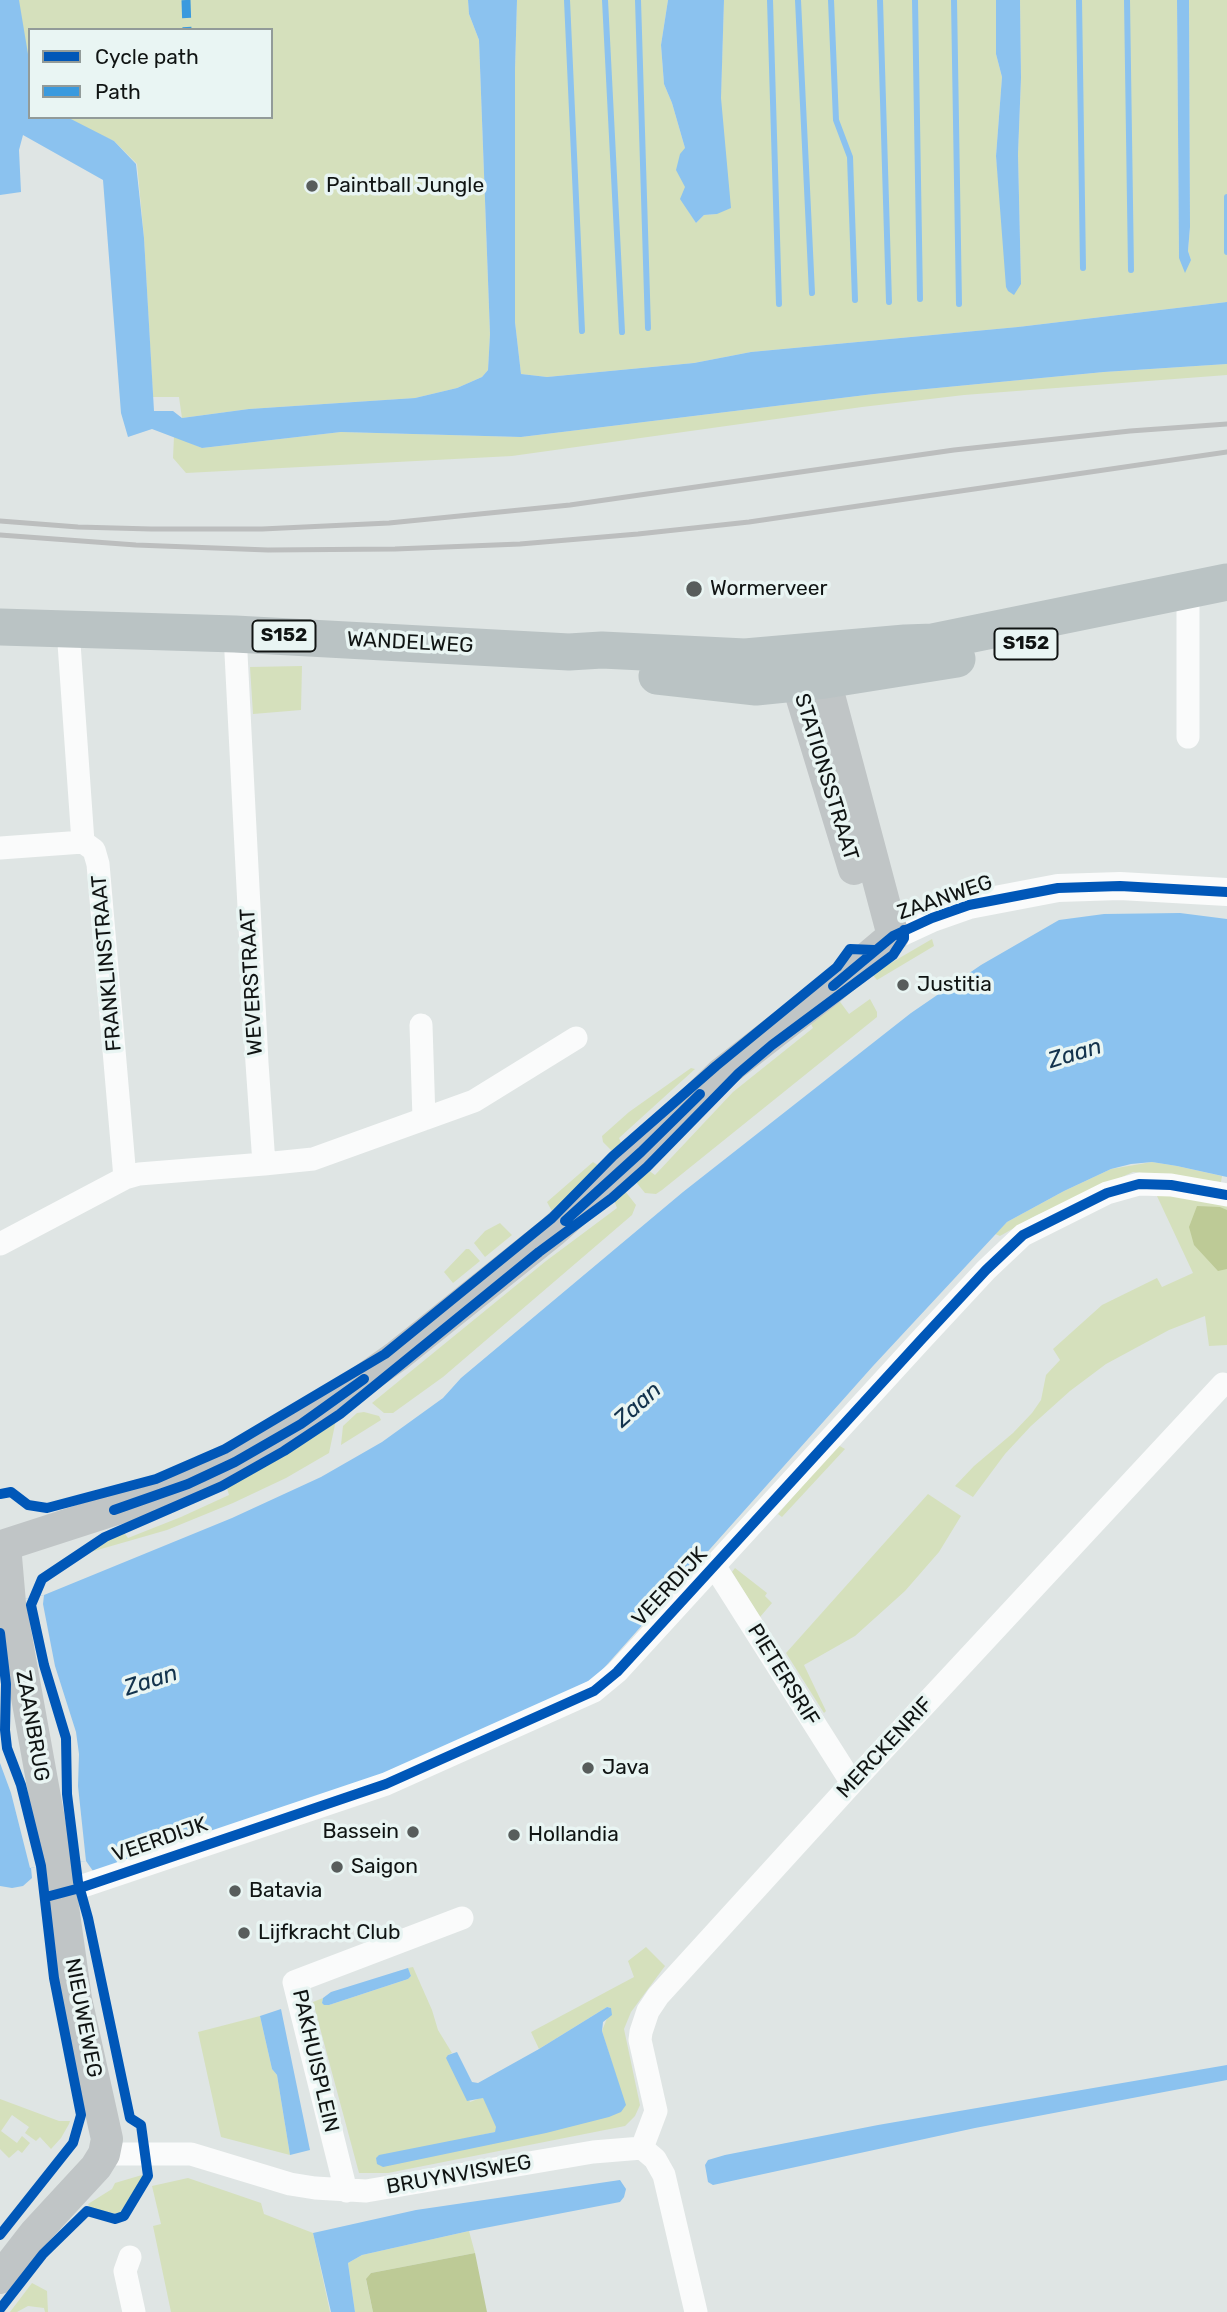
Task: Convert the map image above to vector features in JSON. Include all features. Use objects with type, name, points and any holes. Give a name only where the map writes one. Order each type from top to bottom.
[{"type":"main road","name":"S152","points":[[809,671],[909,668],[1188,601],[1227,582]]},
{"type":"main road","name":"S152","points":[[1188,601],[1227,604]]},
{"type":"main road","name":"WANDELWEG","points":[[0,627],[235,634],[569,653],[630,673],[756,687],[809,671]]},
{"type":"main road","name":"STATIONSSTRAAT","points":[[809,671],[886,941]]},
{"type":"main road","name":"ZAANWEG","points":[[2,1539],[132,1504],[204,1477],[301,1424],[397,1356],[552,1232],[641,1152],[721,1074],[829,990],[886,941]]},
{"type":"main road","name":"ZAANBRUG","points":[[2,1539],[10,1603],[66,1882]]},
{"type":"main road","name":"NIEUWEWEG","points":[[66,1882],[76,1999],[105,2124],[107,2139],[104,2154]]},
{"type":"main road","points":[[0,2278],[34,2233],[96,2167],[104,2154]]},
{"type":"street","points":[[1188,601],[1188,737]]},
{"type":"street","name":"FRANKLINSTRAAT","points":[[68,629],[83,842],[94,850],[98,864],[125,1178]]},
{"type":"street","name":"WEVERSTRAAT","points":[[235,634],[264,1164]]},
{"type":"street","points":[[0,848],[83,842]]},
{"type":"street","name":"ZAANWEG","points":[[886,941],[932,918],[969,905],[1058,888],[1120,886],[1227,892]]},
{"type":"street","points":[[421,1025],[424,1119]]},
{"type":"street","points":[[0,1244],[125,1178],[153,1172],[313,1159],[474,1101],[576,1038]]},
{"type":"street","name":"VEERDIJK","points":[[66,1882],[386,1784],[579,1700],[617,1672],[958,1300],[1023,1235],[1107,1193],[1139,1184],[1171,1185],[1227,1195]]},
{"type":"street","name":"MERCKENRIF","points":[[642,2148],[656,2111],[640,2040],[643,2023],[658,1996],[1223,1384]]},
{"type":"street","name":"PIETERSRIF","points":[[715,1567],[852,1783]]},
{"type":"street","name":"PAKHUISPLEIN","points":[[346,2191],[294,1982],[462,1918]]},
{"type":"street","points":[[642,2148],[655,2159],[664,2175],[696,2312]]},
{"type":"street","name":"BRUYNVISWEG","points":[[104,2154],[191,2154],[290,2184],[346,2191],[383,2189],[580,2154],[642,2148]]},
{"type":"street","points":[[130,2258],[125,2271],[134,2312]]},
{"type":"green space","name":"Paintball Jungle","points":[[16,0],[468,0],[469,14],[479,40],[490,334],[488,370],[482,377],[457,388],[415,398],[249,409],[182,418],[179,397],[153,397],[137,164],[114,141],[64,119],[273,119],[273,28],[28,28],[28,81]]},
{"type":"green space","points":[[517,0],[668,0],[661,45],[664,84],[685,148],[685,187],[689,212],[696,223],[704,215],[717,214],[724,0],[996,0],[996,54],[1002,77],[996,156],[1003,225],[1021,284],[1018,154],[1020,0],[1177,0],[1179,258],[1191,260],[1188,251],[1189,0],[1227,0],[1227,302],[1018,327],[751,352],[694,363],[547,377],[521,374],[515,322]]},
{"type":"green space","points":[[1227,364],[1227,375],[964,395],[512,456],[186,473],[173,458],[174,436],[202,448],[341,432],[521,437],[874,394],[1104,372]]},
{"type":"green space","points":[[302,666],[301,710],[253,714],[250,667]]},
{"type":"green space","points":[[932,939],[934,946],[877,980],[872,974]]},
{"type":"green space","points":[[838,999],[849,1014],[870,999],[877,1017],[662,1190],[656,1194],[645,1193],[636,1182],[648,1170],[655,1175],[733,1092],[813,1028],[810,1022]]},
{"type":"green space","points":[[691,1068],[695,1069],[619,1138],[622,1145],[613,1152],[603,1142],[602,1136],[629,1112]]},
{"type":"green space","points":[[593,1162],[599,1166],[553,1213],[547,1202]]},
{"type":"green space","points":[[1152,1162],[1222,1176],[1221,1182],[1133,1172],[1035,1216],[1000,1236],[995,1234],[1007,1222],[1111,1169]]},
{"type":"green space","points":[[625,1191],[636,1205],[632,1215],[443,1377],[393,1413],[384,1413],[372,1403],[546,1261],[617,1208],[614,1200]]},
{"type":"green space","points":[[1156,1194],[1227,1202],[1227,1345],[1209,1346],[1205,1316],[1169,1330],[1106,1364],[1070,1391],[1005,1454],[973,1497],[955,1486],[1032,1413],[1041,1400],[1046,1375],[1060,1360],[1053,1349],[1102,1305],[1157,1278],[1162,1287],[1193,1273]]},
{"type":"green space","points":[[1197,1206],[1227,1210],[1227,1269],[1218,1271],[1194,1245],[1189,1227]]},
{"type":"green space","points":[[500,1223],[512,1235],[485,1257],[474,1243],[485,1231]]},
{"type":"green space","points":[[466,1249],[480,1261],[453,1283],[444,1272]]},
{"type":"green space","points":[[357,1413],[379,1416],[381,1420],[341,1445],[343,1426]]},
{"type":"green space","points":[[336,1420],[329,1453],[286,1478],[167,1530],[87,1553],[123,1531],[128,1538],[229,1495],[227,1488],[281,1457]]},
{"type":"green space","points":[[838,1445],[845,1449],[782,1517],[778,1514]]},
{"type":"green space","points":[[928,1494],[961,1516],[939,1552],[905,1591],[855,1636],[804,1665],[826,1711],[824,1713],[786,1653]]},
{"type":"green space","points":[[735,1568],[767,1593],[765,1596],[772,1603],[760,1617],[732,1572]]},
{"type":"green space","points":[[646,1947],[665,1966],[631,2012],[624,2029],[640,2105],[635,2116],[625,2126],[388,2173],[359,2173],[313,2002],[323,1998],[322,2003],[329,2005],[408,1979],[411,1976],[408,1968],[413,1967],[438,2030],[452,2053],[448,2055],[470,2102],[483,2097],[497,2128],[495,2132],[376,2158],[625,2105],[602,2031],[611,2008],[607,2007],[539,2049],[531,2032],[634,1977],[628,1961]]},
{"type":"green space","points":[[260,2016],[272,2069],[277,2075],[290,2155],[221,2137],[198,2032]]},
{"type":"green space","points":[[0,2099],[59,2121],[70,2121],[69,2124],[51,2149],[40,2137],[36,2141],[25,2133],[29,2127],[12,2115],[1,2131],[17,2143],[22,2136],[30,2143],[22,2153],[18,2150],[9,2158],[0,2149]]},
{"type":"green space","points":[[142,2175],[120,2213],[112,2214],[90,2208],[88,2204],[112,2189],[115,2183]]},
{"type":"green space","points":[[188,2178],[261,2203],[264,2214],[313,2233],[330,2312],[171,2312],[153,2226],[161,2224],[152,2186]]},
{"type":"green space","points":[[469,2231],[475,2253],[371,2273],[366,2280],[373,2312],[355,2312],[348,2263],[362,2255]]},
{"type":"green space","points":[[475,2253],[487,2312],[373,2312],[366,2279],[371,2273]]},
{"type":"green space","points":[[32,2283],[47,2291],[48,2312],[45,2312],[44,2308],[28,2306],[17,2312],[10,2312]]},
{"type":"water","points":[[0,0],[19,0],[28,54],[28,119],[71,119],[114,141],[136,164],[144,238],[154,411],[173,411],[182,418],[249,409],[415,398],[457,388],[482,377],[488,370],[490,334],[479,40],[469,14],[468,0],[517,0],[515,322],[521,374],[547,377],[694,363],[751,352],[1018,327],[1227,302],[1227,364],[1104,372],[874,394],[521,437],[341,432],[202,448],[152,429],[128,437],[121,413],[103,180],[23,135],[19,150],[21,192],[0,195]]},
{"type":"water","points":[[668,0],[724,0],[721,98],[731,208],[717,214],[704,215],[696,223],[680,199],[685,187],[676,170],[680,154],[685,148],[664,84],[661,45]]},
{"type":"water","points":[[996,0],[1020,0],[1018,154],[1021,284],[1014,295],[1006,287],[996,156],[1002,77],[996,54]]},
{"type":"water","points":[[1177,0],[1189,0],[1188,251],[1191,260],[1185,273],[1179,258]]},
{"type":"water","name":"Zaan","points":[[1180,913],[1227,919],[1227,1177],[1152,1162],[1131,1164],[1111,1169],[1007,1222],[873,1366],[596,1677],[551,1701],[337,1793],[93,1871],[86,1861],[41,1866],[31,1868],[32,1878],[23,1886],[0,1886],[0,1604],[44,1595],[232,1518],[321,1477],[382,1442],[443,1398],[461,1378],[683,1192],[911,1013],[981,965],[1059,920],[1104,914]]},
{"type":"water","points":[[408,1968],[411,1976],[408,1979],[329,2005],[322,2003],[323,1998],[331,1992]]},
{"type":"water","points":[[607,2007],[611,2008],[612,2015],[603,2022],[602,2031],[626,2105],[621,2112],[546,2133],[383,2167],[377,2164],[376,2158],[379,2155],[495,2132],[496,2127],[483,2098],[467,2101],[446,2058],[448,2055],[457,2052],[472,2082],[478,2083]]},
{"type":"water","points":[[281,2009],[310,2150],[290,2155],[277,2075],[272,2069],[260,2016]]},
{"type":"water","points":[[1227,2065],[1227,2080],[975,2128],[713,2185],[708,2182],[705,2165],[708,2160],[725,2155],[878,2125]]},
{"type":"water","points":[[620,2180],[626,2189],[620,2202],[362,2255],[348,2263],[355,2312],[331,2312],[313,2233],[416,2210]]},
{"type":"pier","points":[[44,1595],[43,1604],[55,1666],[76,1732],[79,1754],[78,1786],[86,1861],[30,1868],[11,1793],[0,1763],[0,1604]]},
{"type":"waterway","points":[[567,0],[582,331]]},
{"type":"waterway","points":[[605,0],[622,332]]},
{"type":"waterway","points":[[638,0],[648,328]]},
{"type":"waterway","points":[[770,0],[779,304]]},
{"type":"waterway","points":[[798,0],[812,293]]},
{"type":"waterway","points":[[831,0],[836,120],[850,157],[855,300]]},
{"type":"waterway","points":[[880,0],[889,302]]},
{"type":"waterway","points":[[915,0],[920,299]]},
{"type":"waterway","points":[[954,0],[959,304]]},
{"type":"waterway","points":[[1079,0],[1083,268]]},
{"type":"waterway","points":[[1127,0],[1131,270]]},
{"type":"waterway","points":[[1227,197],[1227,252]]},
{"type":"railway","points":[[0,521],[151,529],[262,529],[389,523],[570,505],[954,450],[1130,431],[1227,424]]},
{"type":"railway","points":[[0,535],[136,545],[268,550],[520,544],[749,522],[1227,452]]},
{"type":"marked path","points":[[186,0],[187,28]]},
{"type":"cycle path","points":[[833,986],[893,936],[969,905],[1058,888],[1120,886],[1227,892]]},
{"type":"cycle path","points":[[0,2309],[43,2254],[87,2211],[115,2219],[124,2216],[148,2176],[141,2125],[130,2118],[78,1882],[67,1794],[66,1738],[44,1665],[31,1605],[42,1579],[105,1537],[222,1486],[284,1451],[340,1414],[539,1252],[612,1198],[647,1167],[739,1073],[772,1045],[893,955],[904,938],[904,930]]},
{"type":"cycle path","points":[[0,1494],[11,1492],[28,1505],[47,1508],[156,1479],[225,1449],[385,1354],[552,1218],[613,1156],[716,1066],[837,967],[850,949],[874,950]]},
{"type":"cycle path","points":[[565,1221],[700,1094]]},
{"type":"cycle path","points":[[46,1897],[80,1888],[386,1784],[594,1691],[617,1672],[920,1341],[986,1270],[1023,1235],[1107,1193],[1139,1184],[1171,1185],[1227,1195]]},
{"type":"cycle path","points":[[114,1510],[188,1484],[235,1462],[301,1424],[364,1379]]},
{"type":"cycle path","points":[[0,1633],[6,1684],[7,1748],[21,1785],[41,1866],[54,1978],[81,2115],[73,2143],[0,2235]]},
{"type":"place","name":"Paintball Jungle","points":[[312,186]]},
{"type":"place","name":"Wormerveer","points":[[694,589]]},
{"type":"place","name":"Justitia","points":[[903,985]]},
{"type":"place","name":"Java","points":[[588,1768]]},
{"type":"place","name":"Bassein","points":[[413,1832]]},
{"type":"place","name":"Hollandia","points":[[514,1835]]},
{"type":"place","name":"Saigon","points":[[337,1867]]},
{"type":"place","name":"Batavia","points":[[235,1891]]},
{"type":"place","name":"Lijfkracht Club","points":[[244,1933]]}]
